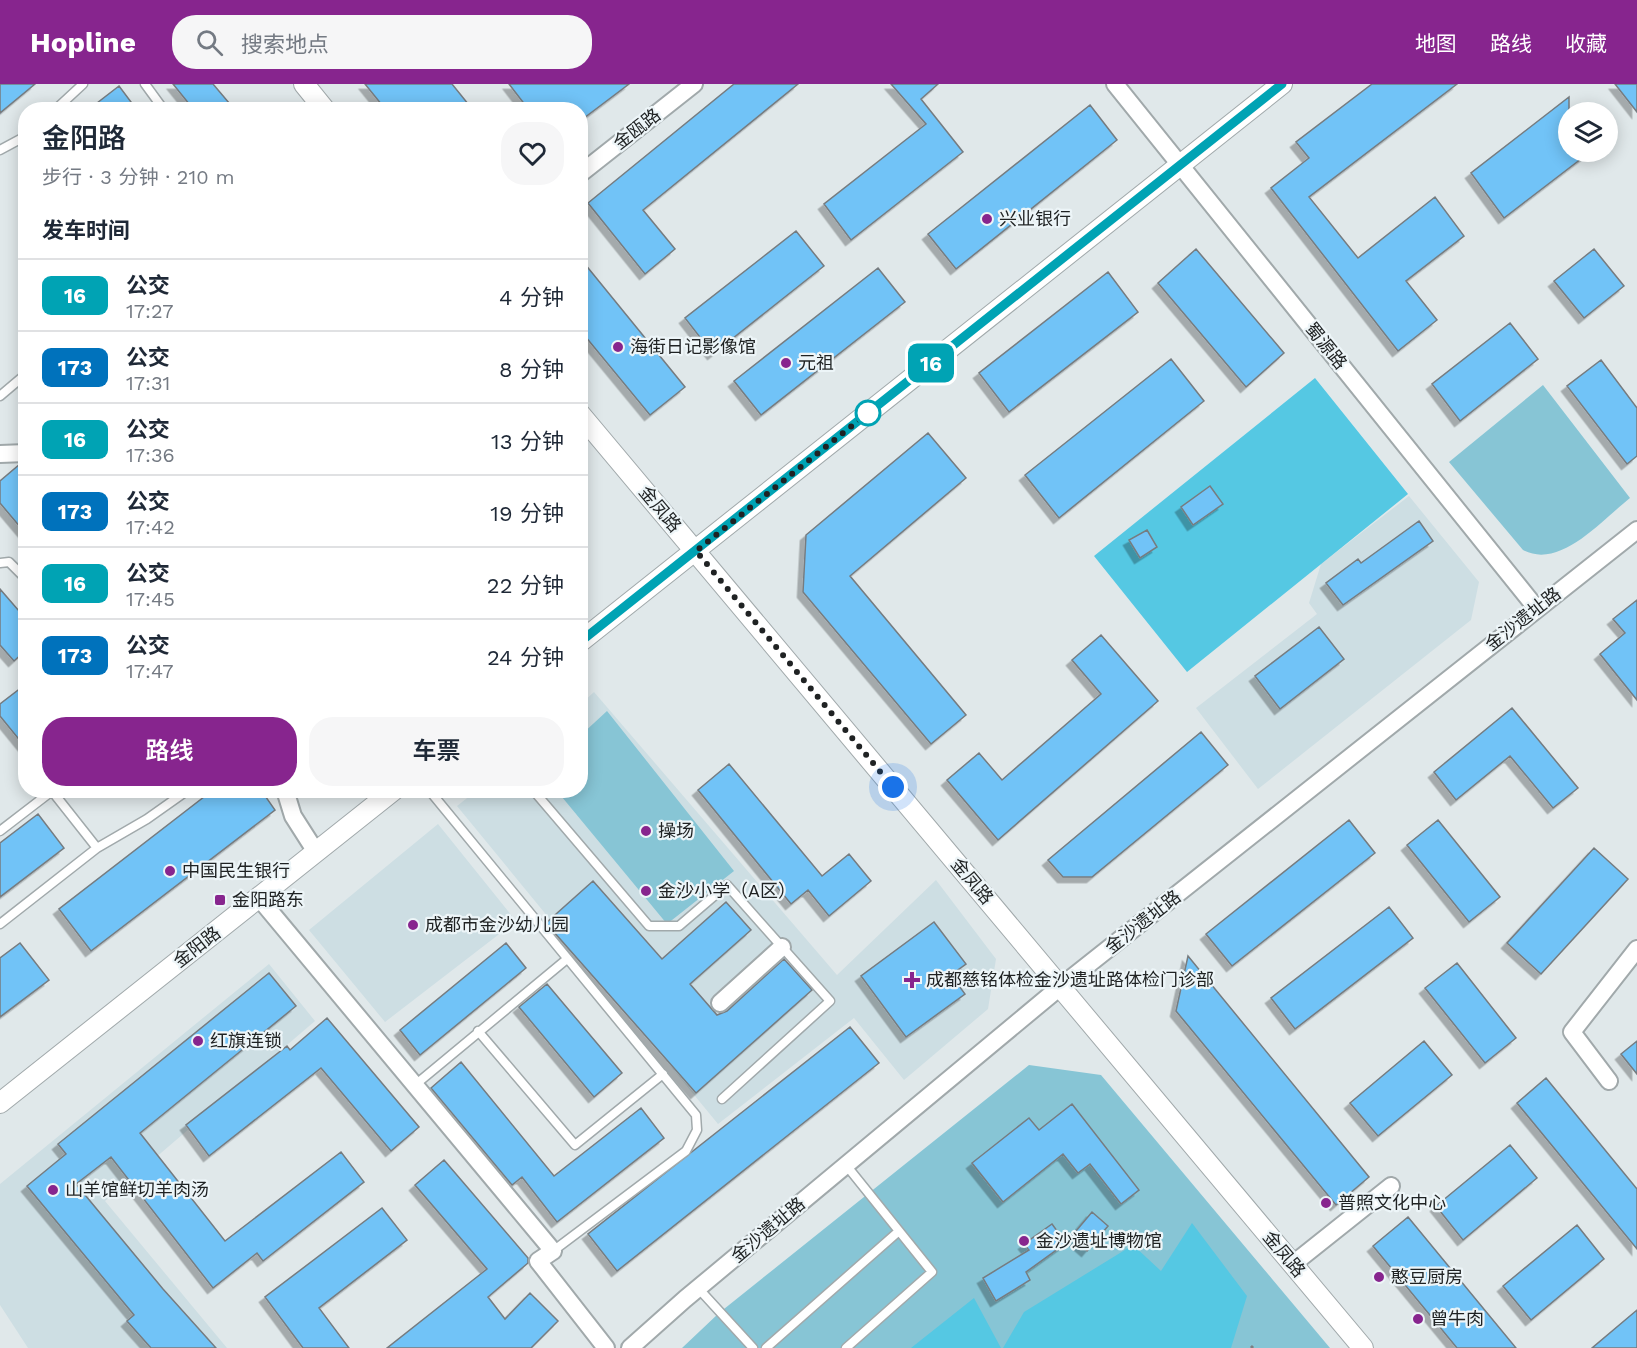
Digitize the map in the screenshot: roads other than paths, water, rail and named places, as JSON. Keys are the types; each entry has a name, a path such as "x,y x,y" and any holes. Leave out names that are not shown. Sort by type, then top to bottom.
{"street":[{"path":"304,84 319,102"},
{"name":"金瓯路","path":"588,168 694,84"},
{"name":"蜀源路","path":"1115,84 1537,609"},
{"path":"588,636 1282,84"},
{"name":"金凤路","path":"588,423 1363,1348"},
{"path":"0,454 18,453"},
{"name":"金沙遗址路","path":"630,1348 698,1288 1060,987 1637,530"},
{"path":"287,798 293,816 316,852"},
{"name":"金阳路","path":"0,1103 316,852 377,798"},
{"path":"259,898 553,1251 538,1261 606,1348"},
{"path":"720,1004 782,947"},
{"path":"1610,1081 1572,1032 1637,949"},
{"path":"1293,1264 1391,1186"}],"lane":[{"path":"64,102 83,84"},
{"path":"145,84 158,102"},
{"path":"0,150 18,140"},
{"path":"0,396 18,381"},
{"path":"0,562 9,562 18,571"},
{"path":"0,831 42,798"},
{"path":"58,798 98,848"},
{"path":"0,924 98,848 147,819 177,798"},
{"path":"436,798 696,1115 697,1130 686,1151 553,1251"},
{"path":"540,798 649,926 680,926 727,885 830,1001 722,1099"},
{"path":"415,1085 567,959"},
{"path":"478,1031 575,1145 663,1074"},
{"path":"846,1165 932,1272 846,1348"},
{"path":"766,1348 899,1231"},
{"path":"698,1288 753,1348"}],"place":[{"name":"兴业银行","path":"987,219"},
{"name":"海街日记影像馆","path":"618,347"},
{"name":"元祖","path":"786,363"},
{"name":"操场","path":"646,831"},
{"name":"中国民生银行","path":"170,871"},
{"name":"金沙小学（A区）","path":"646,891"},
{"name":"金阳路东","path":"220,900"},
{"name":"成都市金沙幼儿园","path":"413,925"},
{"name":"成都慈铭体检金沙遗址路体检门诊部","path":"912,980"},
{"name":"红旗连锁","path":"198,1041"},
{"name":"山羊馆鲜切羊肉汤","path":"53,1190"},
{"name":"普照文化中心","path":"1326,1203"},
{"name":"金沙遗址博物馆","path":"1024,1241"},
{"name":"憨豆厨房","path":"1379,1277"},
{"name":"曾牛肉","path":"1418,1319"}]}
